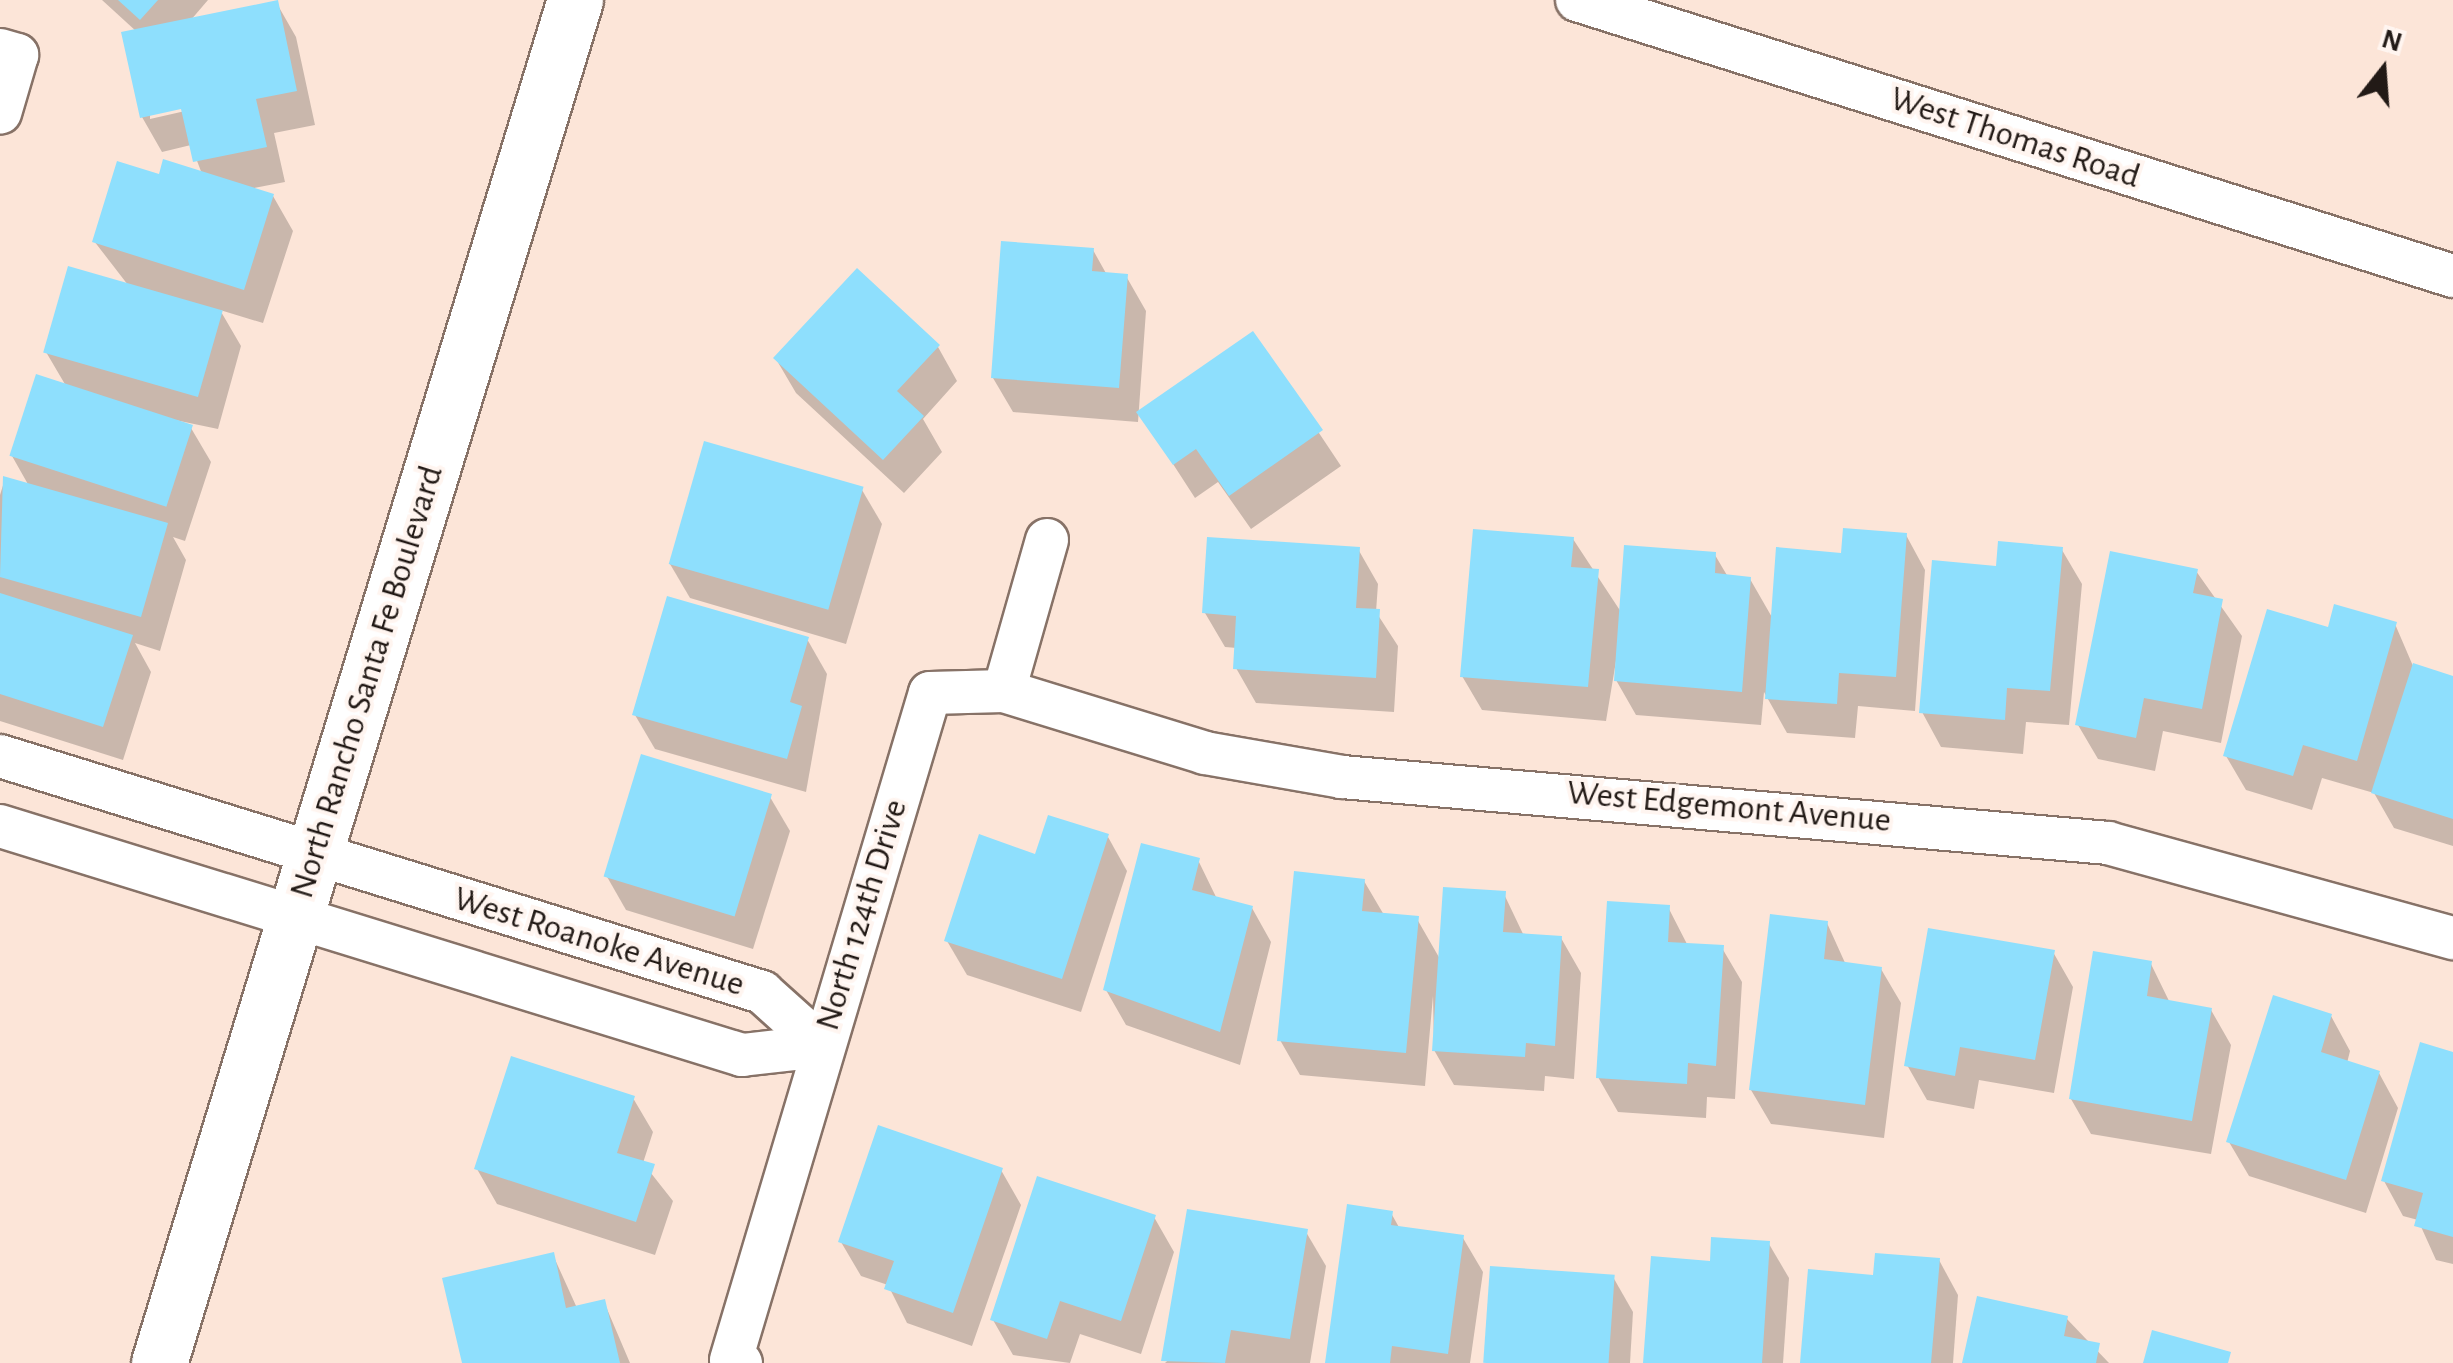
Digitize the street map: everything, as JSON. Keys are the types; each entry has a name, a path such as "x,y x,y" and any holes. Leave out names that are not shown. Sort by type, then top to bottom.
{"street":[{"name":"North Rancho Santa Fe Boulevard","path":"159,1363 576,0"},
{"name":"West Thomas Road","path":"1576,0 2453,276"},
{"path":"0,113 8,52"},
{"path":"1004,691 1047,540"},
{"name":"West Edgemont Avenue","path":"1004,691 1205,753 1342,777 2108,842 2453,938"},
{"name":"North 124th Drive","path":"736,1362 822,1046 930,693 1004,691"},
{"name":"West Roanoke Avenue","path":"0,756 762,992 822,1046"},
{"name":"West Roanoke Avenue","path":"0,826 742,1054 822,1046"}],"building":[{"path":"118,0 158,0 140,20"},
{"path":"278,0 297,91 256,99 267,147 193,162 181,109 140,118 121,32"},
{"path":"163,159 274,194 244,290 92,242 117,161 159,174"},
{"path":"1001,241 1094,248 1092,271 1128,274 1119,388 991,378"},
{"path":"68,266 223,310 198,397 43,353"},
{"path":"857,268 940,345 897,391 924,416 883,460 773,358"},
{"path":"1253,331 1323,430 1229,496 1196,449 1173,465 1136,412"},
{"path":"36,374 193,425 166,507 9,456"},
{"path":"704,441 864,487 828,610 669,564"},
{"path":"3,476 168,523 141,617 0,577"},
{"path":"1843,528 1907,533 1896,677 1839,673 1837,704 1765,699 1776,547 1841,553"},
{"path":"1473,529 1574,537 1571,567 1599,569 1588,687 1460,677"},
{"path":"1207,537 1360,547 1356,608 1380,609 1376,678 1233,669 1236,616 1202,613"},
{"path":"1998,541 2063,547 2050,691 2007,688 2005,720 1919,713 1932,560 1996,566"},
{"path":"1624,545 1716,552 1715,573 1751,577 1742,692 1614,681"},
{"path":"2110,551 2198,569 2193,593 2223,599 2202,709 2144,698 2136,738 2075,725"},
{"path":"0,593 133,635 103,727 0,694"},
{"path":"667,596 809,637 790,702 802,706 787,759 632,715"},
{"path":"2334,604 2397,622 2357,761 2303,745 2293,776 2223,756 2267,609 2328,627"},
{"path":"2413,663 2453,676 2453,819 2371,793"},
{"path":"641,754 772,794 735,916 604,876"},
{"path":"1048,815 1109,834 1062,979 944,941 979,834 1035,854"},
{"path":"1141,843 1200,858 1192,890 1253,906 1220,1032 1103,990"},
{"path":"1294,871 1365,879 1362,911 1419,916 1406,1053 1277,1041"},
{"path":"1443,887 1506,891 1503,932 1562,936 1555,1046 1526,1043 1525,1057 1432,1051"},
{"path":"1607,901 1670,905 1668,942 1724,945 1716,1066 1688,1063 1687,1084 1596,1078"},
{"path":"1770,914 1828,921 1824,959 1882,967 1865,1105 1749,1090"},
{"path":"1928,928 2055,950 2035,1060 1960,1047 1955,1076 1904,1066"},
{"path":"2093,951 2152,961 2147,996 2212,1008 2192,1121 2069,1099"},
{"path":"2273,995 2332,1014 2321,1052 2380,1071 2346,1180 2226,1142"},
{"path":"2420,1042 2453,1052 2453,1237 2414,1226 2423,1193 2381,1181"},
{"path":"511,1056 635,1096 617,1153 655,1164 636,1222 474,1169"},
{"path":"878,1125 1003,1168 953,1313 884,1289 894,1261 838,1242"},
{"path":"1037,1176 1156,1215 1121,1321 1060,1301 1047,1339 990,1320"},
{"path":"1347,1204 1393,1211 1391,1225 1464,1235 1448,1354 1392,1346 1390,1363 1325,1363"},
{"path":"1187,1209 1308,1229 1290,1339 1231,1330 1225,1363 1161,1361"},
{"path":"1711,1237 1770,1241 1762,1363 1643,1363 1651,1256 1710,1261"},
{"path":"554,1252 566,1308 605,1299 620,1363 462,1363 442,1278"},
{"path":"1875,1253 1940,1258 1931,1363 1800,1363 1808,1269 1873,1275"},
{"path":"1490,1266 1615,1275 1609,1363 1483,1363"},
{"path":"1977,1296 2068,1316 2064,1336 2100,1343 2096,1363 1962,1363"},
{"path":"2152,1330 2231,1352 2228,1363 2143,1363"}]}
